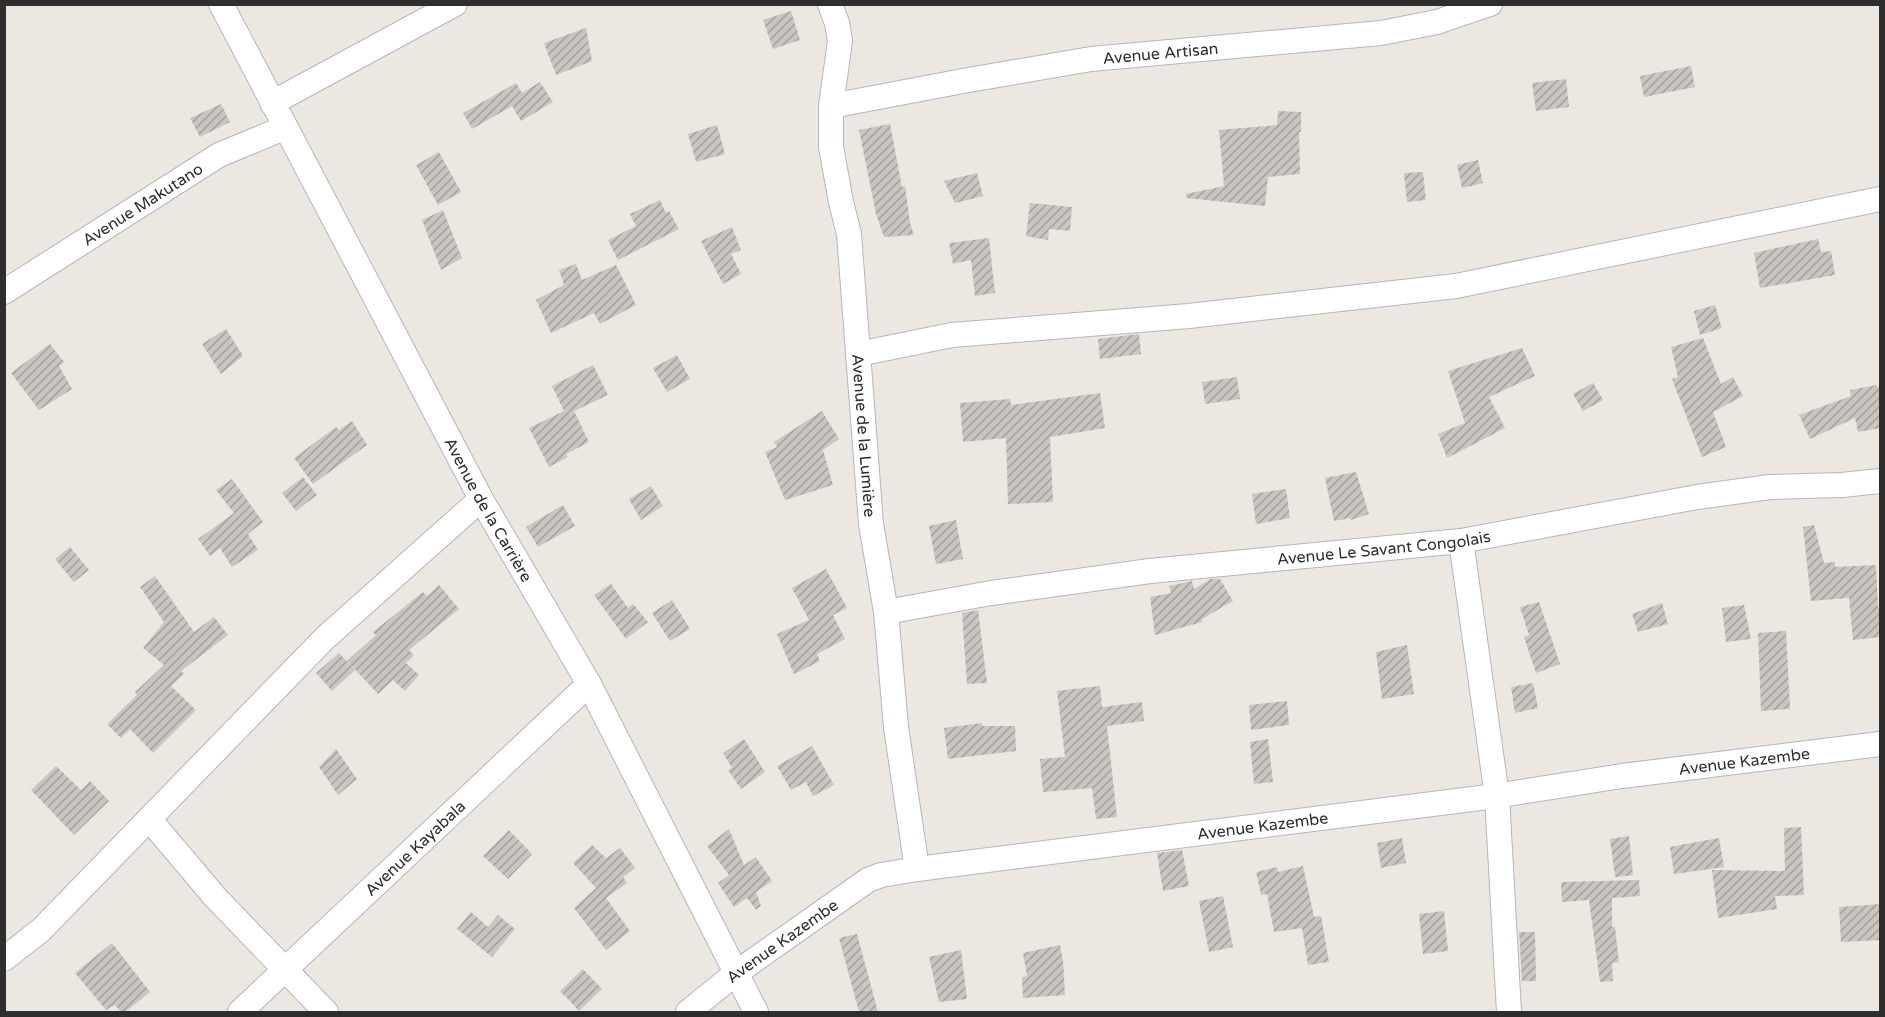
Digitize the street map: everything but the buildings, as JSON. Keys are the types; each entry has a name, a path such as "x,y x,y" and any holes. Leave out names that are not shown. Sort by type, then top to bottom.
{"street":[{"name":"Avenue de la Carrière","path":"221,4 284,128 481,499 589,684 756,1012"},
{"path":"272,103 455,4"},
{"name":"Avenue de la Lumière","path":"830,4 837,23 840,41 831,106 831,147 849,234 871,524 886,612 896,727 917,868"},
{"name":"Avenue Artisan","path":"831,106 1091,59 1382,33 1437,22 1490,4"},
{"name":"Avenue Makutano","path":"4,292 219,154 284,128"},
{"path":"858,354 952,335 1189,316 1456,286 1881,199"},
{"name":"Avenue Le Savant Congolais","path":"886,612 991,593 1150,571 1461,541 1697,497 1770,487 1842,485 1881,481"},
{"path":"4,959 41,930 325,638 481,499"},
{"path":"1461,541 1497,796 1509,1012"},
{"name":"Avenue Kayabala","path":"240,1012 589,684"},
{"name":"Avenue Kazembe","path":"688,1012 736,973 868,880 881,875 917,868 1497,796 1622,776 1881,744"},
{"path":"150,820 215,897 326,1012"}]}
